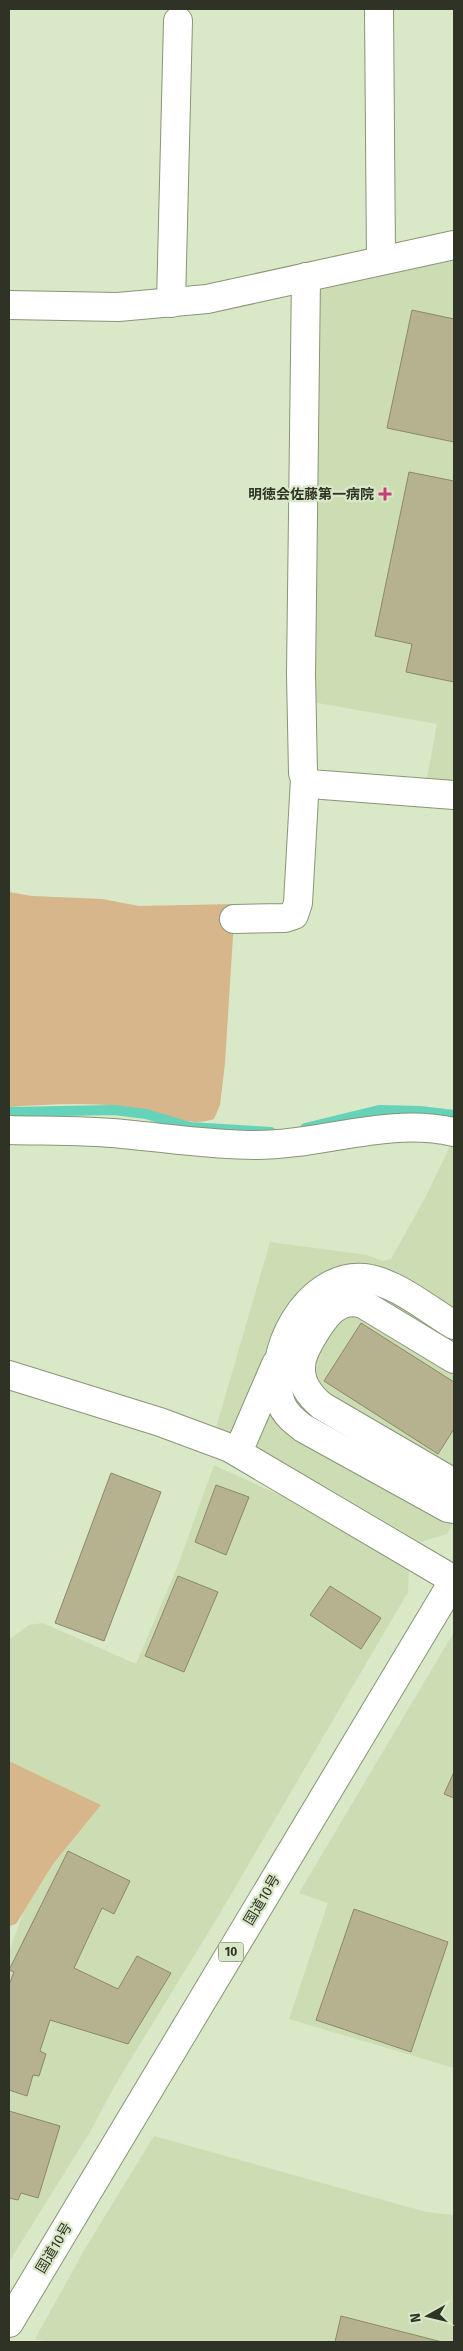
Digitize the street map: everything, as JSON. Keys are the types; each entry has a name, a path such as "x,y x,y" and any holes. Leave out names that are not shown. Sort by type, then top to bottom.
{"main road":[{"path":"380,9 381,260"},
{"path":"171,303 178,21"},
{"path":"9,305 118,307 207,299 454,245"},
{"path":"234,919 285,918 294,915 298,903 305,779 303,772 301,664 306,277"},
{"path":"305,779 310,784 454,795"},
{"path":"9,1130 100,1132 199,1142 254,1145 301,1142 378,1128 408,1126 423,1126 454,1132"},
{"path":"238,1452 281,1351 304,1306 313,1297 334,1283 348,1279 363,1278 392,1287 454,1326"},
{"path":"454,1359 364,1304 351,1302 336,1307 323,1318 304,1352 301,1368 304,1384 314,1400 454,1483"},
{"path":"281,1351 277,1367 277,1385 282,1404 290,1417 303,1428 448,1508 454,1509"},
{"path":"9,1376 213,1440 238,1452 454,1580"},
{"name":"国道10号","path":"9,2324 454,1580"}],"shaded area":[{"name":"明徳会佐藤第一病院","path":"454,257 454,783 427,778 437,724 312,702 318,287"},
{"path":"9,892 32,896 102,899 139,906 235,904 225,1063 220,1105 214,1119 192,1122 139,1109 98,1104 53,1104 9,1107"},
{"path":"453,1140 454,1521 447,1534 420,1542 327,1487 216,1428 270,1242 367,1255 383,1261 391,1259 426,1196"},
{"path":"214,1465 284,1497 409,1571 408,1592 216,1920 118,2080 90,2132 9,2262 9,1952 23,1913 53,1864 101,1805 9,1761 9,1640 29,1625 43,1623 136,1664 178,1565"},
{"path":"454,1632 454,2068 289,2019 328,1903 299,1893"},
{"path":"9,1761 101,1805 53,1864 16,1924 9,1926"},
{"path":"154,2136 426,2212 454,2215 454,2342 49,2342 35,2339 86,2247"}],"building":[{"path":"412,310 454,319 454,442 387,428"},
{"path":"409,472 454,481 454,682 406,672 412,644 375,636"},
{"path":"361,1323 454,1382 454,1429 438,1454 324,1381"},
{"path":"111,1473 161,1492 104,1641 55,1623"},
{"path":"216,1485 249,1497 226,1555 195,1542"},
{"path":"178,1576 218,1592 184,1672 145,1656"},
{"path":"330,1586 381,1618 361,1649 310,1615"},
{"path":"454,1772 454,1798 444,1794"},
{"path":"68,1851 130,1881 114,1914 102,1908 74,1968 118,1989 137,1956 171,1973 128,2044 50,2020 40,2051 46,2054 39,2076 33,2075 27,2096 9,2090 9,1985 14,1972 9,1970"},
{"path":"354,1909 448,1942 411,2052 316,2020"},
{"path":"9,2111 60,2126 38,2198 21,2193 18,2200 9,2198"},
{"path":"341,2316 442,2342 335,2342"}],"waterway":[{"path":"9,1112 114,1110 146,1114 190,1127 271,1132"},
{"path":"305,1128 379,1110 420,1111 454,1115"}],"place":[{"name":"明徳会佐藤第一病院","path":"385,494"}]}
